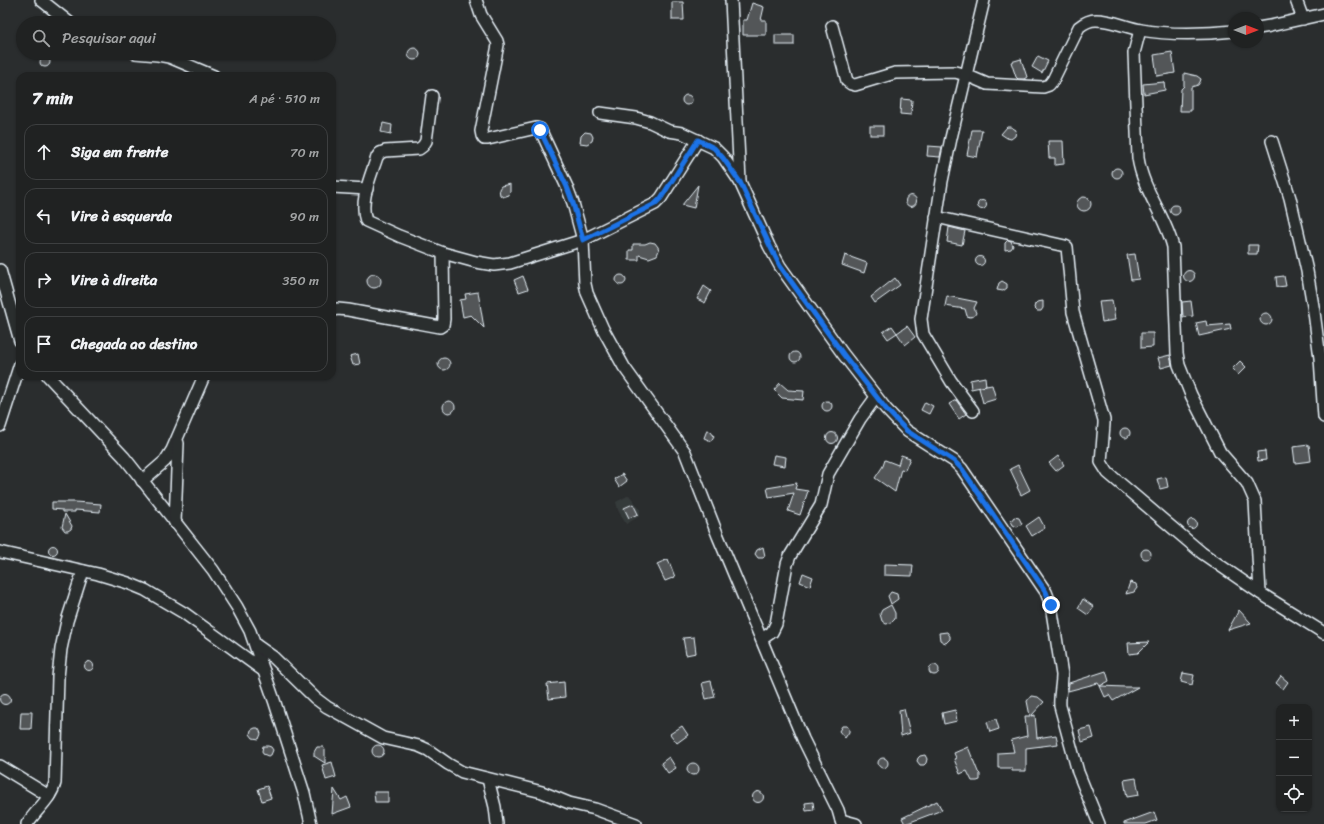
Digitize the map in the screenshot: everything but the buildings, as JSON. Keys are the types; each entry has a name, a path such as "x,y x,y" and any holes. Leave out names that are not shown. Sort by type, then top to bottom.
{"street":[{"path":"41,0 61,16"},
{"path":"476,0 481,15 498,45 481,131 482,136 484,139 488,139 536,128 540,130 573,203 583,240 585,284 603,329 624,367 685,452 718,536 803,739 838,810 841,822 856,824"},
{"path":"731,0 740,182"},
{"path":"973,411 951,381 923,334 921,319 936,217 951,138 984,0"},
{"path":"1296,0 1303,19"},
{"path":"1264,27 1324,14"},
{"path":"832,26 847,81 855,85 895,73 955,72 966,74 988,84 1043,87 1049,85 1054,80 1079,27 1085,22 1095,20 1140,30 1158,32 1228,31"},
{"path":"1140,30 1134,53 1138,158 1143,181 1168,233 1173,247 1176,353 1191,395 1220,452 1247,483 1255,501 1260,593"},
{"path":"176,60 205,72"},
{"path":"432,96 426,141 423,146 419,149 385,151 380,153 367,190 363,209 366,221 443,253 476,262 499,264 510,263 583,240 655,204 661,198 698,140"},
{"path":"600,113 636,118 650,122 669,131 682,133 714,148 740,182 780,266 843,354 886,409 907,431 954,461 962,469 1046,592 1051,605 1062,675 1062,685 1059,698 1060,706 1078,772 1099,824"},
{"path":"1272,141 1290,198 1307,271 1320,358 1324,417"},
{"path":"336,186 367,190"},
{"path":"936,217 1067,247 1074,312 1104,420 1103,467 1151,511 1202,553 1260,593 1324,634"},
{"path":"336,309 440,327 443,325 444,319 443,253"},
{"path":"1,276 16,327"},
{"path":"0,426 16,376"},
{"path":"52,380 86,418 114,445 213,570 237,607 250,630 256,645 304,793 311,824"},
{"path":"142,481 165,461 172,450 202,380"},
{"path":"762,639 772,632 776,624 790,556 821,505 828,474 860,419 876,396"},
{"path":"175,523 178,438"},
{"path":"0,552 83,571 128,583 145,590 184,613 264,671"},
{"path":"27,824 52,792 55,783 58,677 61,649 67,621 83,571"},
{"path":"256,645 273,657 315,698 327,707 383,738 419,746 428,750 462,772 542,792 569,803 595,809 636,824"},
{"path":"0,766 49,796"},
{"path":"488,779 497,824"}],"shaded area":[{"path":"629,495 640,509 640,516 626,524 618,510 616,502"}],"route":[{"path":"540,130 567,187 583,240 655,204 661,198 698,140 714,148 740,182 780,266 843,354 886,409 907,431 954,461 962,469 1046,592 1051,605"}]}
